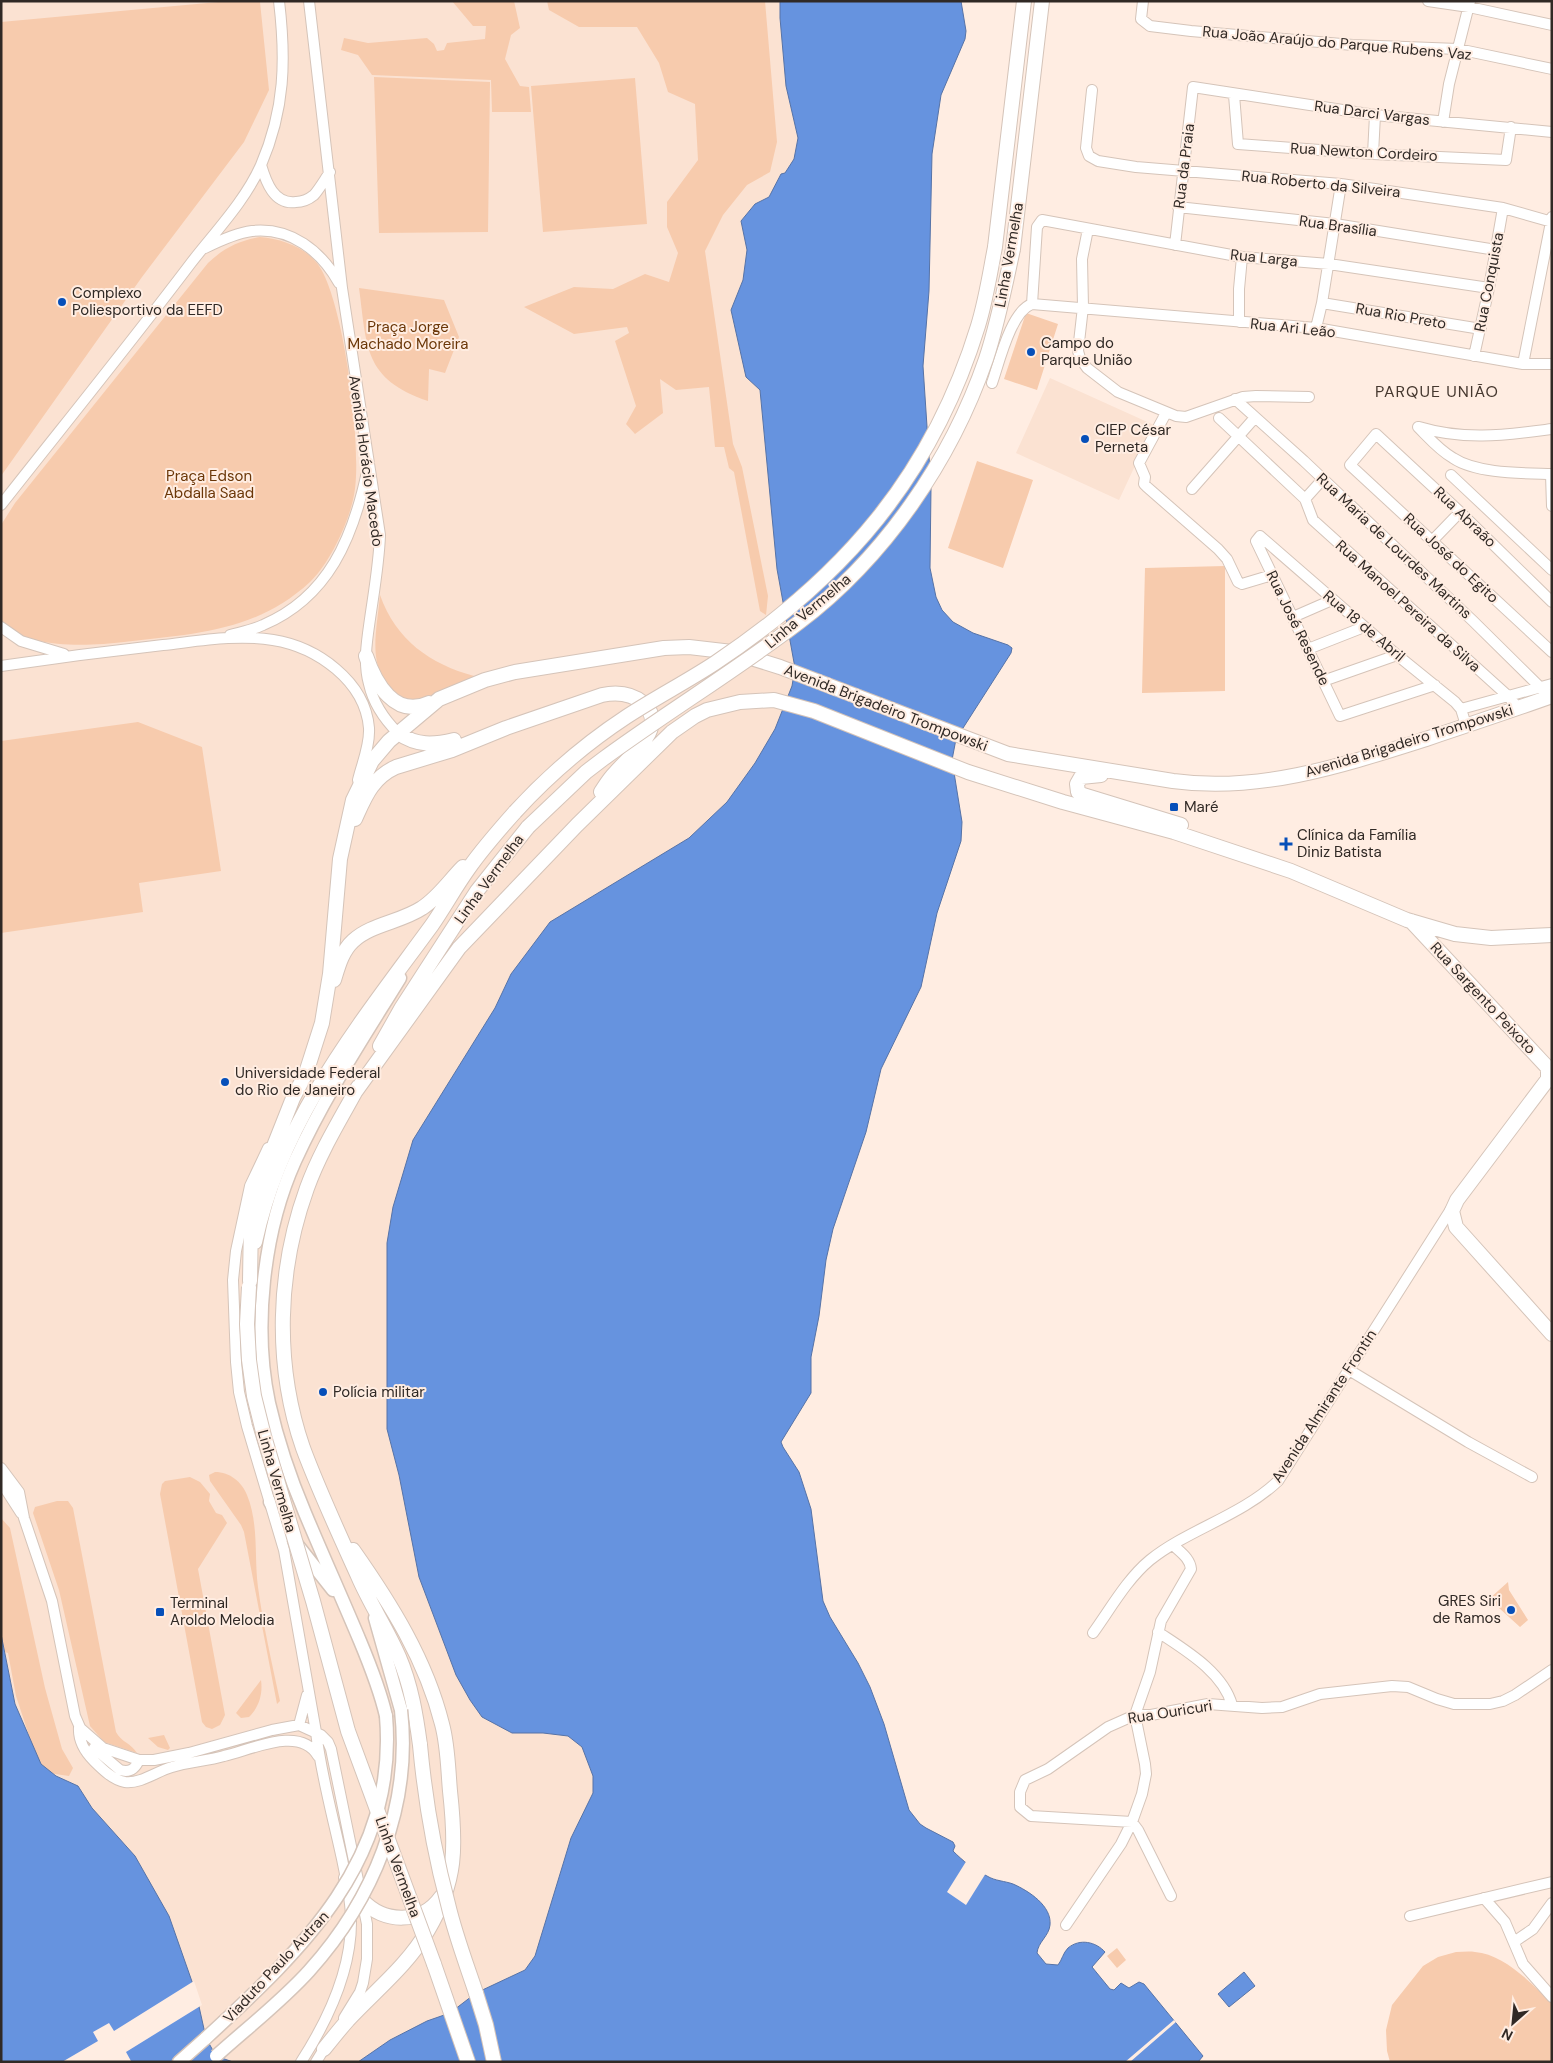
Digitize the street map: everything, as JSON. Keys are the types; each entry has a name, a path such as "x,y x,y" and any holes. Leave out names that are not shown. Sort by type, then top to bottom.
{"highway":[{"name":"Linha Vermelha","path":"468,2062 351,1738 264,1436 254,1396 247,1324 249,1284 258,1230 276,1171 306,1107 371,1005 433,923 489,842 537,788 596,738 714,664 770,624 822,580 864,537 925,452 956,385 978,325 995,247 1023,8"},
{"name":"Linha Vermelha","path":"494,2062 486,2024 446,1898 428,1814 415,1711 408,1680 399,1656 372,1606 335,1525 303,1447 294,1414 283,1350 282,1318 289,1250 297,1217 321,1154 402,1007 477,891 528,827 586,772 603,759 799,623 839,588 877,549 922,488 954,434 986,359 1003,299 1013,249 1041,8"},
{"name":"Avenida Brigadeiro Trompowski","path":"294,1098 306,1073 322,1022 330,974 340,859 353,800 372,761 398,733 439,699 469,686 501,676 664,648 711,648 780,667 996,750 1022,758 1201,785 1227,785 1295,776 1390,750 1518,708 1548,691"},
{"path":"366,656 379,686 397,703 416,707 439,699"},
{"path":"344,844 367,791 372,783 387,771 452,750 506,728 602,695 615,692 635,698 651,714 652,720 648,737 614,774 577,825"},
{"name":"Avenida Brigadeiro Trompowski","path":"577,825 672,732 695,716 717,708 758,700 793,704 814,710 968,772 1063,802 1174,832 1224,848 1291,871 1410,921 1472,937 1520,938 1552,935"},
{"path":"398,733 416,743 436,745 506,728"},
{"path":"1135,775 1085,776 1078,780 1077,788 1083,795 1200,832 1224,848"},
{"name":"Linha Vermelha","path":"353,1095 459,948 577,825"},
{"path":"322,1022 342,959 352,942 372,930 398,921 422,909 489,842"},
{"name":"Rua Sargento Peixoto","path":"1410,921 1512,1031 1546,1064 1549,1073 1548,1079"},
{"name":"Avenida Almirante Frontin","path":"1454,1216 1548,1079"},
{"path":"249,1284 251,1219 263,1177 294,1098"},
{"path":"1454,1216 1552,1334"},
{"path":"319,2056 348,2020 388,1980 422,1940 439,1909 448,1886 454,1858 454,1832 446,1743 443,1725 430,1682 392,1610 372,1577 335,1525"},
{"path":"346,1878 363,1901 387,1916 410,1918 432,1908 448,1886"}],"main road":[{"name":"Linha Vermelha","path":"346,1608 304,1511 269,1402 262,1334 265,1278 278,1212 294,1163 332,1089 433,923"},
{"path":"270,1502 291,1537 329,1583 346,1608"},
{"name":"Viaduto Paulo Autran","path":"209,2062 308,1972 326,1951 360,1903 385,1846 401,1779 404,1744 401,1710 372,1606"},
{"name":"Viaduto Paulo Autran","path":"179,2062 259,1988 303,1942 335,1902 367,1844 384,1781 387,1758 386,1716 374,1675 346,1608"}],"street":[{"path":"1,505 244,195 261,165 276,122 282,93 282,31 278,1"},
{"name":"Avenida Horácio Macedo","path":"309,1 342,288 380,535 380,553 366,656 368,684 385,717 398,733"},
{"name":"Rua João Araújo do Parque Rubens Vaz","path":"1143,1 1141,19 1150,26 1353,45 1458,49 1552,69"},
{"path":"1428,1 1470,4 1552,25"},
{"path":"1444,116 1447,90 1470,4"},
{"name":"Rua Darci Vargas","path":"1193,87 1234,95 1375,114 1444,116 1552,132"},
{"name":"Rua da Praia","path":"1174,245 1193,87"},
{"name":"Rua Roberto da Silveira","path":"1092,90 1086,148 1089,156 1098,161 1136,167 1341,184 1503,208 1551,220"},
{"name":"Rua Newton Cordeiro","path":"1234,95 1238,144 1373,154 1506,160 1511,127"},
{"path":"1373,154 1375,114"},
{"path":"261,165 267,183 274,194 292,203 309,198 330,172"},
{"path":"1316,328 1329,264 1341,184"},
{"name":"Rua Brasília","path":"1178,207 1335,224 1496,250"},
{"name":"Rua Conquista","path":"1474,356 1490,288 1503,208"},
{"name":"Rua Larga","path":"1032,304 1037,227 1040,221 1046,220 1242,257 1329,264 1490,288"},
{"path":"1524,364 1551,220"},
{"path":"1088,228 1082,259 1083,307 1078,351 1080,358 1087,368 1118,392 1166,413 1186,416 1235,399 1256,396 1309,397"},
{"path":"202,249 252,231 287,236 305,243 320,255 329,265 342,288"},
{"path":"1238,322 1242,257"},
{"name":"Rua Rio Preto","path":"1322,302 1480,329"},
{"path":"992,383 1012,328 1020,312 1032,304"},
{"name":"Rua Ari Leão","path":"1032,304 1316,328 1524,364 1552,364"},
{"name":"Rua Maria de Lourdes Martins","path":"1235,399 1323,479 1548,691"},
{"path":"1166,413 1139,462 1145,476 1144,484 1218,549 1227,559 1238,582 1242,584 1272,575"},
{"path":"1220,418 1305,499 1323,479"},
{"path":"1192,489 1255,419"},
{"path":"1552,429 1484,437 1441,434 1418,427 1447,455 1464,464 1492,470 1551,474 1552,506"},
{"name":"Rua Abraão","path":"1350,465 1376,434 1460,512 1552,602"},
{"name":"Rua José do Egito","path":"1350,465 1552,652"},
{"path":"1,666 219,638 262,626 277,618 295,608 325,577 338,558 354,522 368,466"},
{"path":"1451,475 1552,570"},
{"name":"Rua Manoel Pereira da Silva","path":"1305,499 1313,520 1508,696 1518,708"},
{"path":"1432,541 1460,512"},
{"name":"Rua 18 de Abril","path":"1256,541 1260,536 1364,628 1455,702 1461,709 1466,725"},
{"name":"Rua José Resende","path":"1256,541 1340,716 1435,685"},
{"path":"1293,617 1332,600"},
{"path":"1,627 21,641 69,656"},
{"path":"1308,649 1364,628"},
{"path":"219,638 285,642 329,664 352,686 368,718 369,738 353,800"},
{"path":"1323,681 1397,656"},
{"path":"1461,709 1508,696 1548,691"},
{"name":"Avenida Brigadeiro Trompowski","path":"294,1098 250,1186 236,1250 233,1280 239,1392 247,1426 284,1550 319,1756 346,1878 351,1920 347,1959 334,2000 301,2062"},
{"path":"1438,1229 1454,1216"},
{"name":"Avenida Almirante Frontin","path":"1094,1632 1141,1569 1173,1545 1252,1500 1278,1481 1438,1229 1454,1216"},
{"path":"1349,1370 1468,1442 1532,1478"},
{"path":"1,1468 19,1492 24,1518 52,1601 82,1745 85,1751 105,1771 115,1778 128,1782 171,1767 224,1756 275,1742 298,1741 312,1747 319,1756"},
{"path":"1,1482 24,1518"},
{"path":"1066,1925 1121,1844 1132,1822 1142,1794 1146,1774 1136,1715 1150,1672 1158,1632 1167,1609 1191,1569 1190,1562 1173,1545"},
{"path":"1158,1632 1206,1667 1226,1689 1232,1705"},
{"name":"Rua Ouricuri","path":"1132,1822 1031,1816 1020,1807 1019,1798 1023,1783 1028,1778 1048,1769 1108,1727 1136,1715 1150,1715 1208,1704 1262,1708 1282,1707 1320,1694 1392,1686 1408,1687 1437,1700 1454,1704 1490,1704 1503,1701 1515,1695 1552,1670"},
{"path":"296,1725 306,1704 308,1684"},
{"path":"79,1728 93,1747 120,1770 131,1771 139,1760 154,1760 189,1753 296,1725 316,1732 326,1738 331,1749 366,1913 368,1934 363,1983 356,2000 319,2056"},
{"path":"1132,1822 1138,1830 1170,1896"},
{"path":"1410,1916 1552,1882"},
{"path":"1484,1898 1502,1917 1523,1964 1552,1997"},
{"path":"1514,1942 1533,1929 1552,1903"}],"shaded area":[{"name":"Universidade Federal do Rio de Janeiro","path":"1,1 780,1 786,86 798,138 794,159 785,173 781,174 769,197 755,204 741,221 747,250 743,280 731,310 746,377 760,390 777,569 795,668 792,686 775,729 755,763 727,802 689,838 511,974 495,1008 413,1140 387,1429 399,1475 470,1700 482,1717 512,1733 543,1733 568,1736 582,1747 589,1761 593,1776 593,1793 571,1838 535,1956 525,1970 476,1993 450,2013 427,2021 390,2040 358,2062 233,2062 216,2056 206,2038 196,1993 169,1916 135,1856 92,1808 78,1786 56,1776 41,1764 15,1704 1,1634"},
{"name":"CIEP César Perneta","path":"1050,378 1154,425 1119,500 1016,453"}],"green space":[{"name":"Complexo Poliesportivo da EEFD","path":"229,1 260,2 269,90 244,142 142,277 1,476 1,22"},
{"path":"452,1 514,1 520,28 511,35 505,59 520,86 529,87 531,112 492,112 491,80 372,75 358,55 341,50 344,38 368,43 427,38 434,44 437,51 444,50 447,43 485,39 486,26 473,26"},
{"path":"547,1 765,1 777,142 770,172 747,185 723,215 705,251 733,444 742,467 768,596 766,615 760,611 734,472 729,468 724,447 715,447 709,387 676,390 660,379 663,413 635,434 626,424 636,406 615,341 629,333 627,327 574,334 524,307 574,287 613,289 645,274 669,282 678,253 667,227 667,202 698,160 695,104 668,92 659,63 637,27 579,27 549,10"},
{"path":"374,77 490,82 488,232 379,233"},
{"path":"635,78 647,224 543,232 531,86"},
{"name":"Praça Edson Abdalla Saad","path":"260,237 291,244 305,252 317,263 327,281 343,340 353,412 356,474 354,495 348,517 338,542 325,564 310,582 289,599 246,621 223,628 175,636 76,645 42,641 26,637 12,630 1,621 1,525 15,503 208,263 232,246"},
{"name":"Praça Jorge Machado Moreira","path":"359,288 444,300 459,337 445,373 429,369 428,401 407,392 391,382 380,371 372,358 364,327"},
{"name":"Campo do Parque União","path":"1026,313 1058,324 1037,390 1004,379"},
{"path":"977,461 1033,480 1003,568 948,548"},
{"path":"1225,566 1225,691 1142,693 1145,568"},
{"path":"380,595 395,625 416,648 443,665 474,676 472,679 411,703 396,693 385,681 379,669 376,656 375,642"},
{"path":"138,722 202,747 221,871 139,883 143,912 1,933 1,741"},
{"path":"215,1472 226,1474 239,1482 245,1490 251,1506 255,1529 258,1587 280,1701 277,1704 244,1532 210,1481 209,1475"},
{"path":"190,1477 200,1482 210,1494 209,1501 216,1513 222,1515 227,1523 198,1569 225,1715 220,1725 212,1729 206,1727 202,1722 160,1494 162,1484 165,1481"},
{"path":"57,1501 68,1501 73,1508 116,1732 137,1753 104,1742 90,1726 59,1590 33,1513 35,1507"},
{"path":"1,1518 10,1528 45,1688 62,1749 73,1768 69,1776 41,1772 16,1696 8,1653 1,1651"},
{"name":"GRES Siri de Ramos","path":"1508,1582 1509,1590 1528,1620 1520,1627 1489,1599"},
{"path":"261,1680 261,1695 258,1705 249,1717 241,1718 236,1713"},
{"path":"164,1735 170,1748 168,1750 158,1747 148,1738"},
{"path":"1117,1948 1126,1960 1117,1968 1107,1956"},
{"path":"1456,1952 1475,1952 1496,1958 1517,1971 1552,2003 1552,2062 1390,2062 1387,2051 1386,2030 1392,2005 1423,1966 1438,1957"}],"water":[{"path":"780,1 961,1 966,31 965,39 941,95 932,154 929,291 923,366 931,487 930,568 936,597 942,610 953,622 973,633 1012,648 1011,653 956,739 952,760 962,822 961,841 937,913 921,987 881,1069 866,1132 833,1229 826,1260 819,1316 811,1357 811,1393 781,1442 799,1472 811,1509 823,1601 830,1617 870,1687 884,1724 909,1810 920,1824 953,1842 955,1846 953,1851 973,1868 990,1878 1019,1887 1038,1900 1050,1918 1048,1932 1037,1953 1046,1964 1058,1965 1068,1948 1078,1943 1088,1942 1097,1946 1105,1952 1092,1967 1110,1989 1114,1990 1121,1983 1129,1988 1139,1982 1144,1984 1203,2056 1198,2062 358,2062 390,2040 427,2021 450,2013 476,1993 525,1970 535,1956 571,1838 593,1793 593,1776 582,1747 568,1736 543,1733 512,1733 482,1717 456,1675 419,1577 399,1475 387,1429 387,1243 393,1207 413,1140 495,1008 511,974 550,922 689,838 727,802 755,763 775,729 792,686 795,668 777,569 760,390 746,377 731,310 743,280 747,250 741,221 755,204 769,197 781,174 785,173 794,159 798,138 786,86"},
{"path":"1,1634 15,1704 41,1764 56,1776 78,1786 92,1808 135,1856 169,1916 196,1993 206,2038 216,2056 233,2062 1,2062"},
{"path":"1244,1972 1255,1986 1229,2007 1218,1994"}],"pier":[{"path":"967,1860 986,1873 966,1905 947,1892"},
{"path":"194,1981 202,2005 126,2052 131,2061 62,2062 98,2041 93,2032 109,2023 114,2031"},
{"path":"1174,2020 1176,2022 1130,2062 1125,2062"}],"place":[{"name":"Complexo Poliesportivo da EEFD","path":"62,302"},
{"name":"Campo do Parque União","path":"1031,352"},
{"name":"CIEP César Perneta","path":"1085,439"},
{"name":"Maré","path":"1174,807"},
{"name":"Clínica da Família Diniz Batista","path":"1286,844"},
{"name":"Universidade Federal do Rio de Janeiro","path":"225,1082"},
{"name":"Polícia militar","path":"323,1392"},
{"name":"GRES Siri de Ramos","path":"1511,1610"},
{"name":"Terminal Aroldo Melodia","path":"160,1612"}],"district":[{"name":"PARQUE UNIÃO","path":"1437,391"}]}
